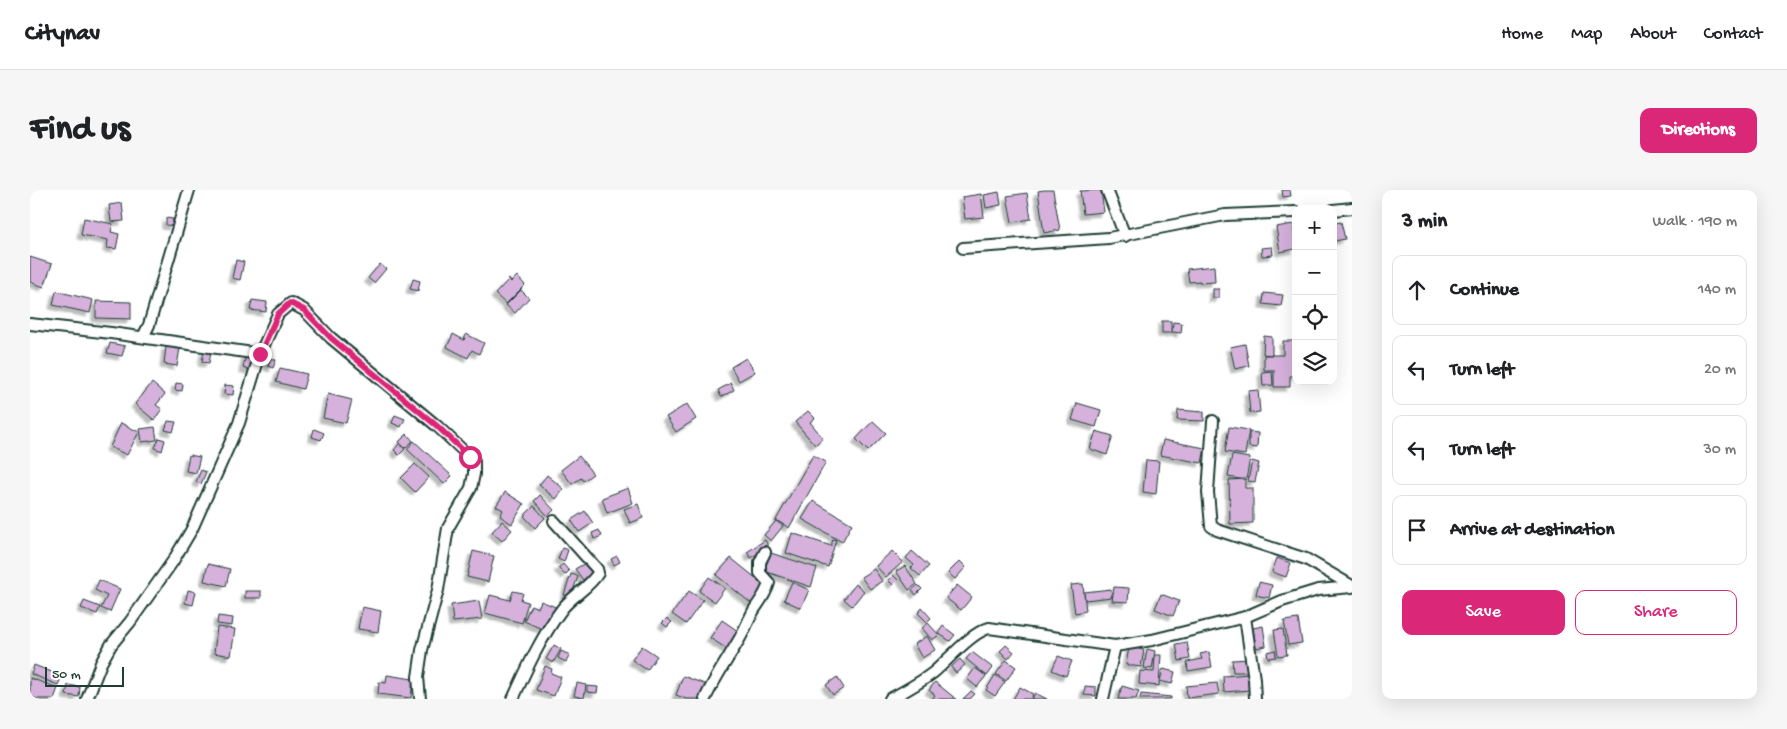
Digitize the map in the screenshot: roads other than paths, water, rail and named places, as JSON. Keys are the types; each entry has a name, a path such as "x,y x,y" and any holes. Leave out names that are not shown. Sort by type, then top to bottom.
{"street":[{"path":"142,337 149,325 189,190"},
{"path":"1107,190 1125,236"},
{"path":"1337,210 1352,208"},
{"path":"962,248 1096,240 1125,236 1225,214 1292,212"},
{"path":"87,699 111,645 130,622 192,529 239,424 260,354 278,314 290,303 304,310 331,338 437,426 474,461 471,488 448,528 438,590 422,650 418,677 420,699"},
{"path":"30,324 142,337 260,354"},
{"path":"1213,421 1208,492 1211,526 1306,559 1352,586"},
{"path":"513,699 536,649 550,626 598,572 554,521"},
{"path":"704,699 712,682 768,590 769,583 760,573 760,562 765,552"},
{"path":"890,699 917,684 976,633 989,628 1115,646 1152,640 1245,618 1282,601 1318,590 1352,586"},
{"path":"1245,618 1255,699"},
{"path":"1103,699 1115,646"}]}
